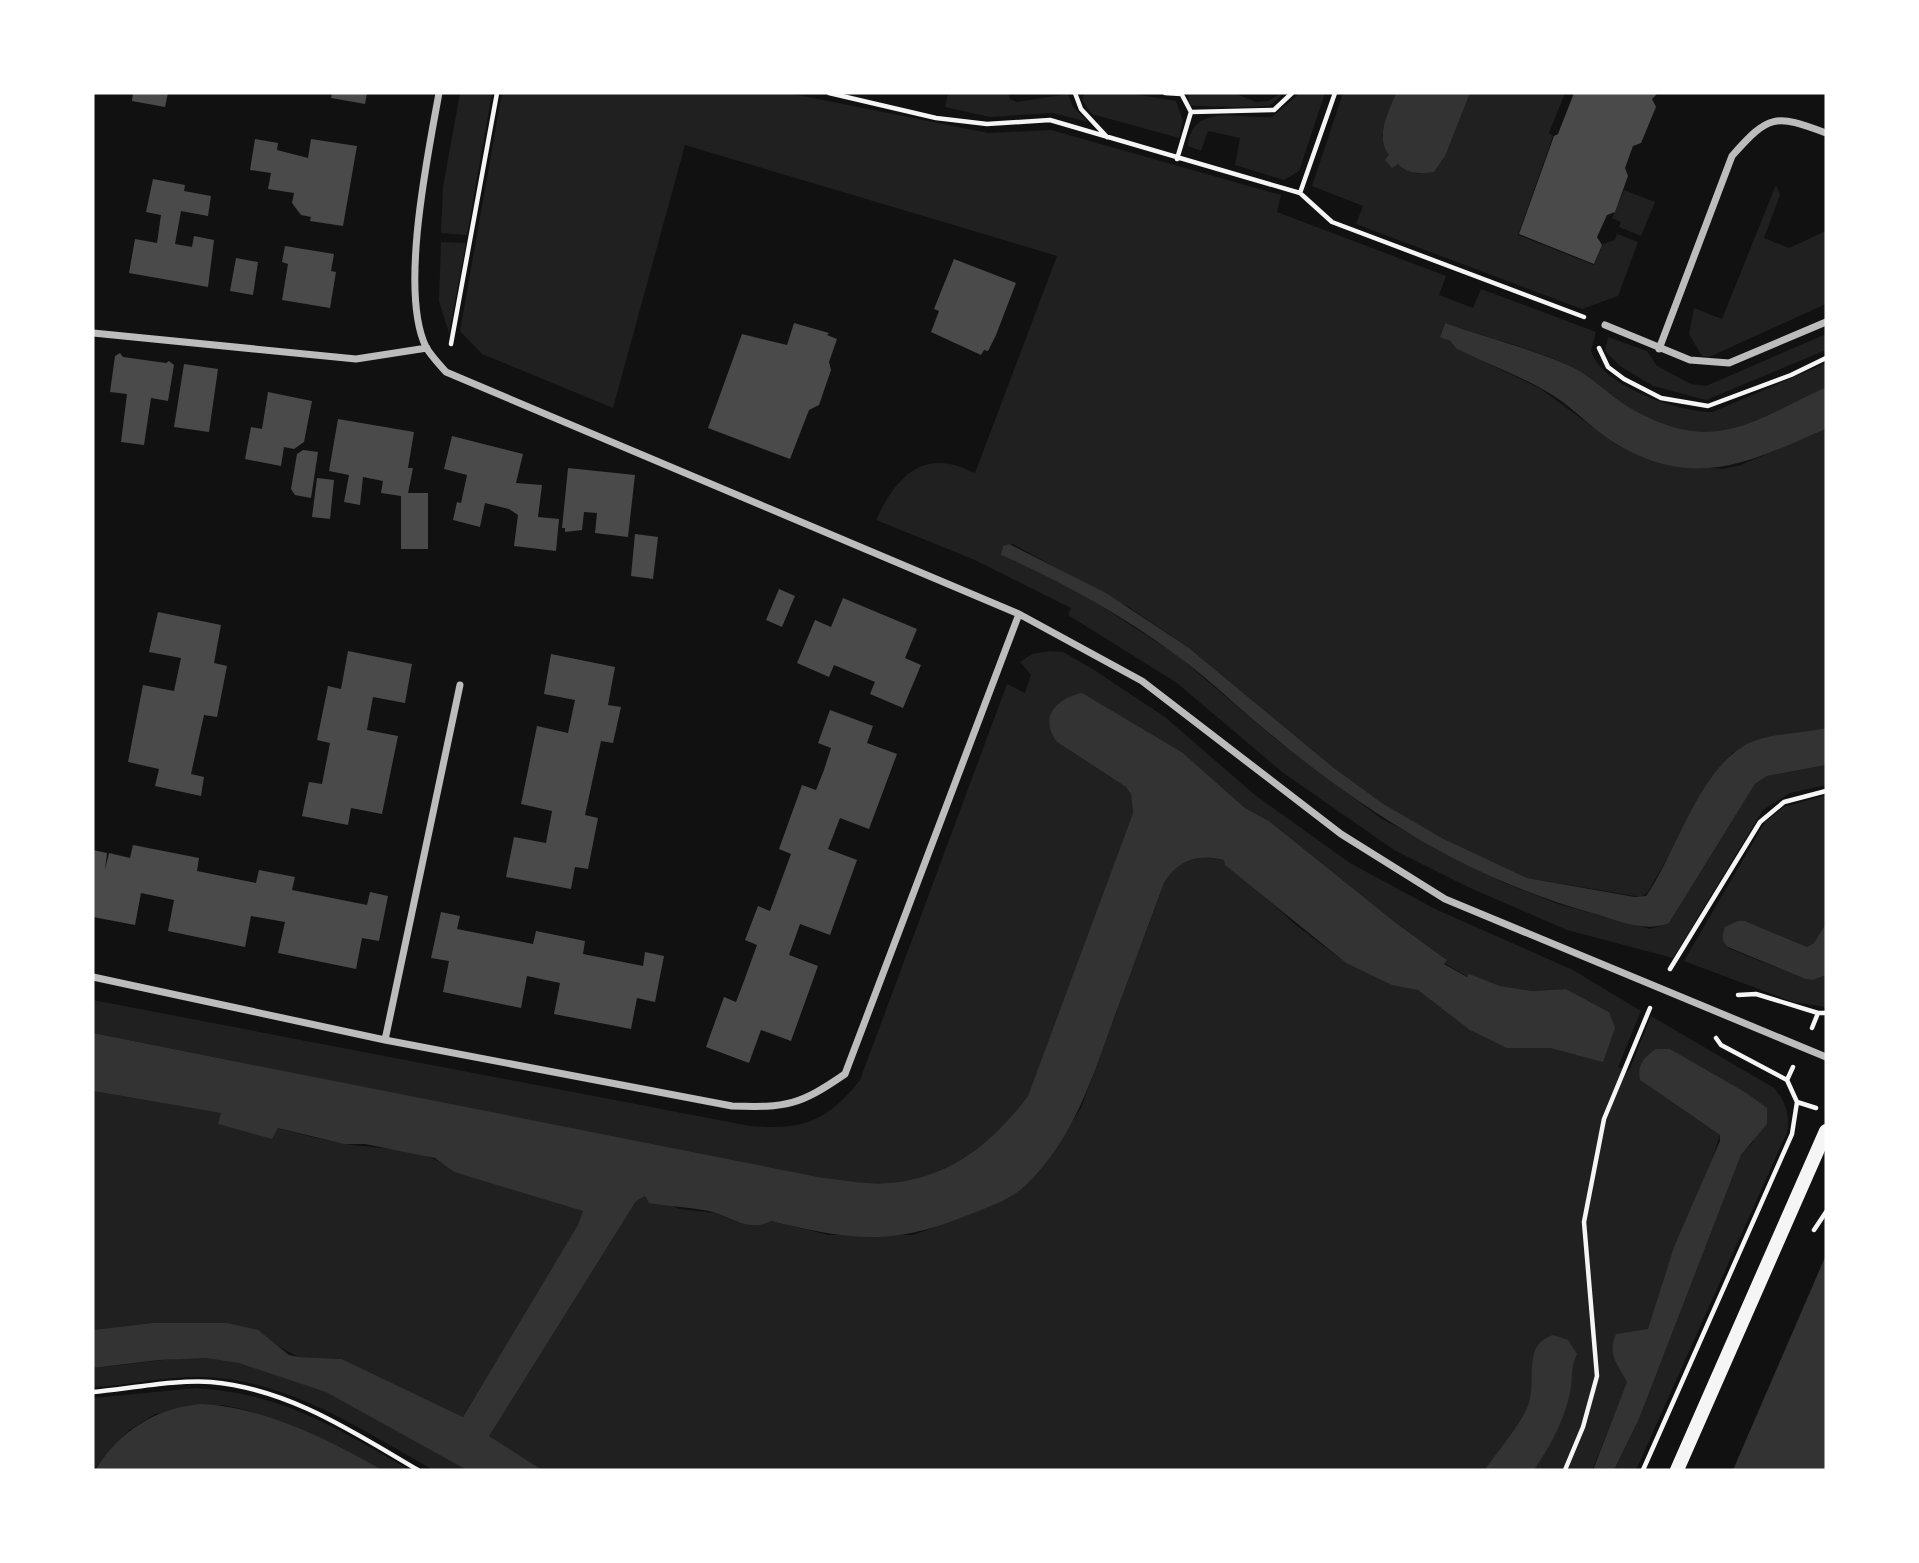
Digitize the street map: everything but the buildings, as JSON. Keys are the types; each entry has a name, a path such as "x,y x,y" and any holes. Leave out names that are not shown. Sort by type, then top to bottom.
{"main road":[{"path":"1677,1470 1826,1131"}],"street":[{"path":"439,93 420,199 416,314 426,348 446,372 1018,614 1142,681 1341,834 1445,899 1826,1057"},
{"path":"1659,349 1732,156 1752,132 1776,119 1792,120 1826,133"},
{"path":"1605,325 1690,360 1729,363 1826,322"},
{"path":"93,333 356,359 426,348"},
{"path":"93,977 385,1040 732,1106 769,1108 807,1100 845,1074 1018,614"},
{"path":"385,1040 460,685"}],"path":[{"path":"446,372 497,93"},
{"path":"829,93 936,118 987,124 1050,120 1300,193 1332,222 1605,325"},
{"path":"1075,93 1081,109 1108,138"},
{"path":"1165,93 1181,93 1191,112 1177,159"},
{"path":"1191,112 1274,110 1292,93"},
{"path":"1300,193 1335,93"},
{"path":"1565,1470 1584,1427 1597,1376 1584,1222 1604,1119 1660,986 1760,822 1784,802 1826,791"},
{"path":"1643,1470 1792,1134 1797,1102 1787,1080 1818,1013 1826,1013"},
{"path":"93,1392 210,1382 258,1392 292,1401 321,1413 418,1470"}],"shaded area":[{"path":"460,93 492,93 467,235 441,233 443,187"},
{"path":"502,93 788,93 988,133 1051,130 1281,195 1277,212 1446,276 1439,295 1473,308 1481,289 1596,332 1591,350 1597,363 1609,375 1643,394 1681,408 1713,412 1826,363 1826,387 1751,422 1706,432 1683,429 1657,421 1627,406 1577,370 1539,353 1445,323 1440,336 1458,346 1458,349 1541,389 1617,445 1661,463 1722,469 1741,465 1826,429 1826,728 1733,752 1714,775 1648,892 1641,897 1527,878 1442,838 1382,803 1334,768 1189,648 1130,608 1013,544 1003,546 1002,555 1078,591 1177,655 1273,737 1382,819 1502,882 1558,904 1650,929 1669,923 1755,784 1767,776 1826,765 1826,785 1790,793 1763,810 1673,958 1567,930 1468,887 1394,850 1282,772 1177,683 1068,615 1071,608 975,560 876,520 895,488 912,471 935,463 959,466 975,473 1057,256 685,145 613,408 482,354 460,331"},
{"path":"948,93 1008,93 1010,99 1017,102 1068,94 1073,107 1088,122 1053,113 990,117 945,107"},
{"path":"1127,93 1176,101 1183,121 1179,138 1092,114 1082,100 1084,94"},
{"path":"1187,93 1234,93 1256,102 1268,101 1282,93 1270,105 1229,107 1190,105"},
{"path":"1300,93 1325,93 1299,171 1284,180 1235,165 1240,138 1208,131 1201,151 1188,146 1191,132 1198,123 1208,118 1233,115 1272,117"},
{"path":"1343,93 1396,93 1382,135 1398,164 1419,174 1446,154 1470,93 1565,93 1549,133 1553,136 1518,235 1594,265 1603,244 1615,240 1617,234 1638,242 1618,296 1582,309 1356,224 1363,206 1312,186"},
{"path":"1396,93 1470,93 1446,154 1434,172 1405,170 1398,164 1392,168 1385,160 1389,155 1383,141 1384,125"},
{"path":"1776,185 1780,195 1764,238 1789,248 1826,231 1826,304 1709,357 1702,356 1689,334 1694,308 1722,319"},
{"path":"1624,190 1655,202 1641,236 1619,227 1621,222 1612,218"},
{"path":"441,242 466,243 449,333 439,301"},
{"path":"1445,323 1570,366 1627,406 1657,421 1683,429 1706,432 1729,429 1774,413 1826,387 1826,429 1773,451 1724,466 1699,469 1647,459 1601,434 1543,389 1457,349 1450,341 1440,337"},
{"path":"1826,334 1826,350 1706,400 1653,386 1620,366 1605,351 1608,337 1647,351 1657,366 1691,384 1706,386"},
{"path":"1009,544 1106,593 1189,648 1334,768 1382,803 1442,838 1527,878 1635,897 1646,896 1706,785 1738,750 1765,738 1826,728 1826,765 1767,776 1755,784 1669,923 1650,927 1621,922 1505,883 1424,842 1385,818 1310,766 1156,640 1092,600 1001,555 1003,546"},
{"path":"1063,652 1165,717 1255,795 1350,863 1435,909 1573,970 1641,1011 1618,1067 1629,1071 1651,1016 1774,1088 1778,1093 1787,1114 1787,1132 1636,1470 1614,1470 1639,1419 1741,1155 1754,1141 1745,1092 1670,1049 1656,1049 1640,1080 1720,1135 1678,1260 1592,1470 433,1470 324,1410 267,1388 206,1377 93,1387 93,1368 191,1358 237,1362 270,1370 334,1395 454,1462 557,1261 463,1417 342,1359 298,1357 274,1344 188,1325 152,1323 93,1330 93,1091 222,1113 219,1124 272,1138 277,1128 341,1143 400,1150 429,1157 454,1172 645,1195 680,1209 715,1213 737,1222 771,1221 829,1235 913,1235 991,1206 1023,1188 1046,1162 1081,1108 1164,883 1173,869 1187,860 1207,857 1224,860 1296,925 1346,963 1418,990 1514,1046 1550,1048 1603,1061 1609,1012 1566,989 1533,991 1500,986 1469,975 1468,977 1444,963 1446,959 1396,923 1269,821 1245,808 1183,753 1057,742 1126,787 1131,794 1133,813 1028,1097 1000,1130 984,1144 968,1156 931,1174 889,1183 823,1179 93,1033 93,1000 750,1126 784,1127 812,1121 836,1106 860,1080 1007,684 1025,693 1031,675 1020,662 1032,654"},
{"path":"1082,693 1183,753 1245,808 1269,821 1396,923 1447,960 1444,964 1467,977 1469,974 1500,986 1533,991 1566,989 1609,1012 1615,1028 1603,1062 1550,1048 1507,1048 1470,1030 1418,990 1392,985 1346,963 1225,865 1224,860 1197,858 1175,869 1164,883 1098,1064 1068,1129 1042,1168 1011,1196 936,1227 912,1233 867,1237 845,1236 771,1221 745,1224 712,1212 649,1203 645,1196 636,1201 489,1436 542,1470 467,1470 326,1392 239,1363 206,1358 159,1360 93,1368 93,1330 152,1323 227,1323 258,1330 289,1355 342,1359 463,1417 578,1225 583,1211 454,1172 435,1158 365,1144 344,1144 278,1128 272,1139 218,1124 221,1113 93,1091 93,1033 823,1178 873,1183 911,1180 950,1166 968,1156 1000,1129 1028,1096 1133,813 1131,794 1126,787 1057,742 1052,733 1049,724 1053,710 1065,699"},
{"path":"1826,795 1826,923 1814,943 1807,947 1745,921 1725,927 1723,933 1728,948 1805,979 1813,980 1826,975 1826,1007 1793,1002 1684,961 1765,822 1784,807"},
{"path":"1745,921 1807,947 1814,943 1826,923 1826,975 1813,980 1805,979 1728,947 1723,938 1725,927"},
{"path":"1656,1049 1670,1049 1745,1092 1767,1108 1767,1124 1741,1155 1639,1419 1614,1470 1593,1470 1627,1382 1613,1353 1613,1341 1616,1334 1648,1329 1674,1247 1720,1141 1720,1135 1640,1080 1642,1062"},
{"path":"1826,1255 1826,1470 1733,1470"},
{"path":"1553,1335 1568,1340 1577,1354 1569,1397 1555,1435 1534,1470 1485,1470 1524,1415 1531,1396 1534,1355 1543,1340"},
{"path":"196,1388 256,1397 283,1406 333,1427 410,1470 382,1470 342,1448 246,1410 223,1405 155,1414 128,1431 93,1470 93,1398"},
{"path":"201,1404 248,1411 294,1426 382,1470 95,1470 116,1444 140,1424 154,1416 184,1406"}]}
